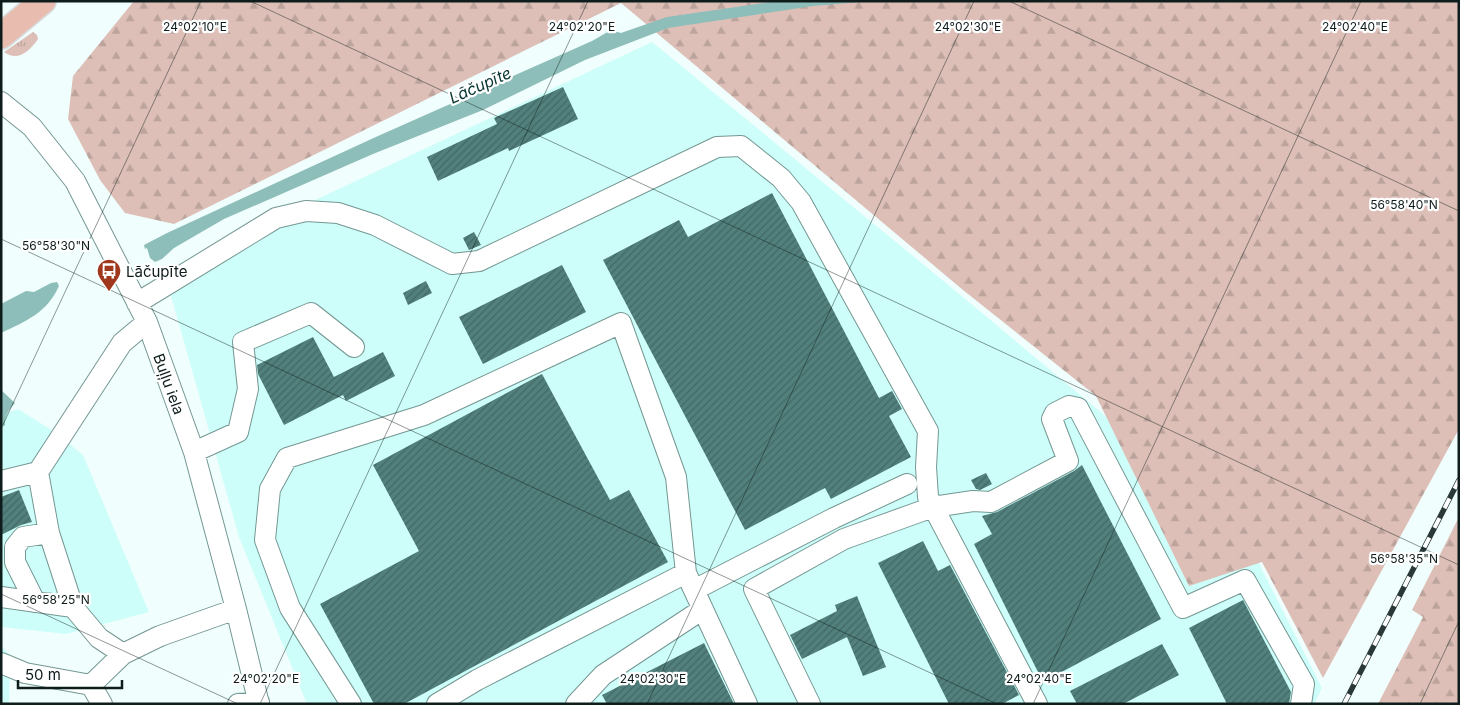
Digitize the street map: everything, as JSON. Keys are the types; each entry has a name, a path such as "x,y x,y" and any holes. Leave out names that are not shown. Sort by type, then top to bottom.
{"main road":[{"path":"1,36 44,1"}],"street":[{"name":"Buļļu iela","path":"1,102 32,127 75,181 147,322 194,452 259,703"},
{"path":"137,303 276,218 306,211 338,213 375,225 452,264 479,260 716,147 741,146 781,178 801,202 928,431 926,467 928,497 1036,704"},
{"path":"194,452 238,432 248,389 243,342 312,313 354,347"},
{"path":"1,481 38,472 122,344 147,322"},
{"path":"351,704 290,608 265,540 270,489 287,458 424,414 621,324 676,477 690,582 747,704"},
{"path":"810,704 754,589 844,539 933,507 973,501 991,502 1068,461 1052,419 1055,414 1068,406 1078,408 1183,608 1245,580 1304,684 1301,704"},
{"path":"38,472 50,533 73,608 98,638 123,654"},
{"path":"437,704 477,680 906,484"},
{"path":"35,602 15,562 15,547 23,537 50,533"},
{"path":"1,597 73,608"},
{"path":"91,685 123,654 160,636 236,609"},
{"path":"576,704 603,675 703,609"},
{"path":"1,663 25,673 91,685 102,704"},
{"path":"238,704 259,703"}],"shaded area":[{"name":"Lāčupīte","path":"778,1 872,1 813,6 668,28 585,60 483,110 373,154 224,219 174,248 162,259 155,262 150,258 147,248 145,249 144,245 167,233 378,136 592,41 611,30 621,33 667,17"},
{"path":"652,42 952,288 1242,530 1322,688 1314,704 307,704 239,537 164,271"},
{"path":"57,282 59,286 42,310 1,333 1,304 26,291 34,292"},
{"path":"1,390 15,403 7,413 5,426 1,425"},
{"path":"18,409 53,431 83,455 149,612 66,634 1,627 1,415"},
{"path":"1,645 10,656 9,704 1,704"}],"green space":[{"path":"134,1 1459,1 1459,429 1323,678 1262,562 1189,586 1096,396 963,290 621,3 174,224 125,213 100,180 68,119 73,76"},
{"path":"33,32 37,35 38,39 27,51 18,56 9,55 4,52"},
{"path":"1459,517 1459,704 1378,704 1423,617 1412,610"}],"building":[{"path":"563,87 578,119 509,151 508,148 438,181 427,157 497,124 494,118"},
{"path":"772,193 879,398 892,391 902,409 889,416 911,457 831,499 825,488 745,530 603,260 679,220 688,237"},
{"path":"474,232 481,245 469,250 463,238"},
{"path":"562,265 586,312 483,364 459,317"},
{"path":"426,281 432,293 408,305 403,293"},
{"path":"313,337 334,377 383,352 395,376 346,401 343,395 284,425 258,374 257,365"},
{"path":"542,374 610,500 629,490 668,562 404,704 374,704 320,604 419,551 373,465"},
{"path":"1082,465 1161,619 1043,682 974,544 992,534 982,516 997,512"},
{"path":"986,473 992,484 980,490 976,489 971,480"},
{"path":"19,490 32,522 1,535 1,497"},
{"path":"923,541 938,571 950,565 1019,695 1002,704 949,704 878,563"},
{"path":"857,596 886,667 863,676 847,637 802,659 790,635 837,611 835,605"},
{"path":"1243,600 1291,692 1289,704 1227,704 1189,628"},
{"path":"704,643 734,704 607,704 602,695"},
{"path":"1162,644 1179,675 1123,704 1077,704 1070,691"}],"railway":[{"path":"1344,704 1459,480"}],"place":[{"name":"Lāčupīte","path":"109,292"}]}
